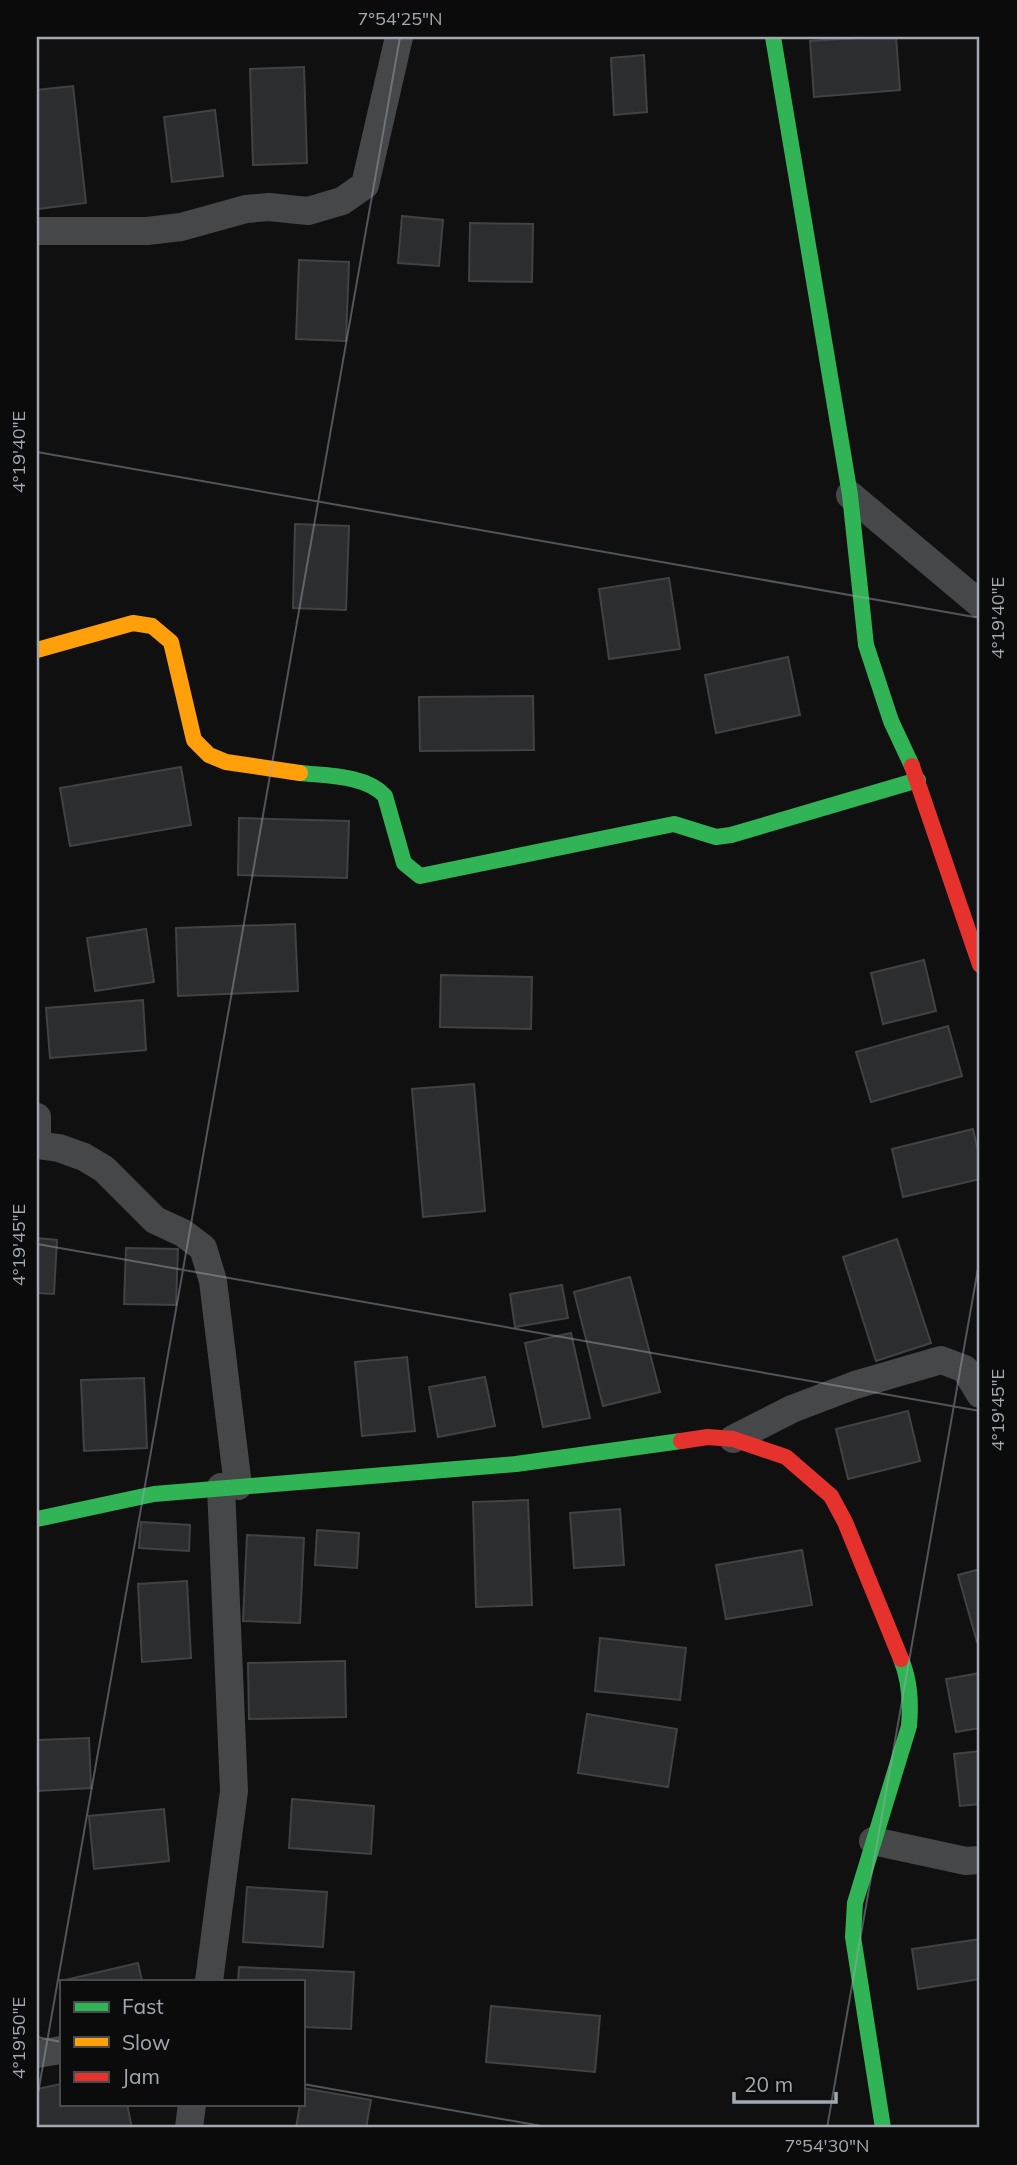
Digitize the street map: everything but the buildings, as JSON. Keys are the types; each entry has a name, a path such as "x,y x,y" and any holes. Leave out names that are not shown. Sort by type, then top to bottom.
{"street":[{"path":"37,231 147,231 181,227 246,209 269,207 308,211 342,201 365,186 399,37"},
{"path":"773,37 850,495 866,645 891,721 918,780 980,965"},
{"path":"850,495 980,604"},
{"path":"37,650 133,623 152,626 171,642 194,740 209,755 226,761 360,781 378,788 385,796 404,863 420,876 674,824 716,837 731,835 918,780"},
{"path":"37,1118 37,1133"},
{"path":"37,1146 59,1148 84,1157 104,1169 155,1220 183,1233 202,1248 213,1282 229,1487 234,1791 209,1980"},
{"path":"733,1439 792,1409 855,1385 941,1360 965,1369 980,1394"},
{"path":"37,1518 153,1493 516,1464 708,1437 733,1439 786,1457 831,1496 845,1522 906,1672 911,1700 909,1726 855,1903 853,1937 883,2128"},
{"path":"873,1841 966,1861 980,1860"},
{"path":"37,2054 60,2050"},
{"path":"189,2128 192,2106"}],"traffic: fast":[{"path":"773,37 850,495 866,645 891,721 912,766"},
{"path":"300,773 357,780 377,789 385,796 404,863 420,876 674,824 716,837 731,835 918,780"},
{"path":"37,1519 154,1494 516,1464 681,1441"},
{"path":"883,2128 853,1937 855,1903 909,1726 909,1692 901,1659"}],"traffic: slow":[{"path":"37,650 133,623 152,626 171,642 194,740 209,755 226,762 300,773"}],"traffic: jam":[{"path":"912,766 980,965"},
{"path":"681,1441 708,1437 733,1439 786,1457 831,1496 845,1522 901,1659"}]}
